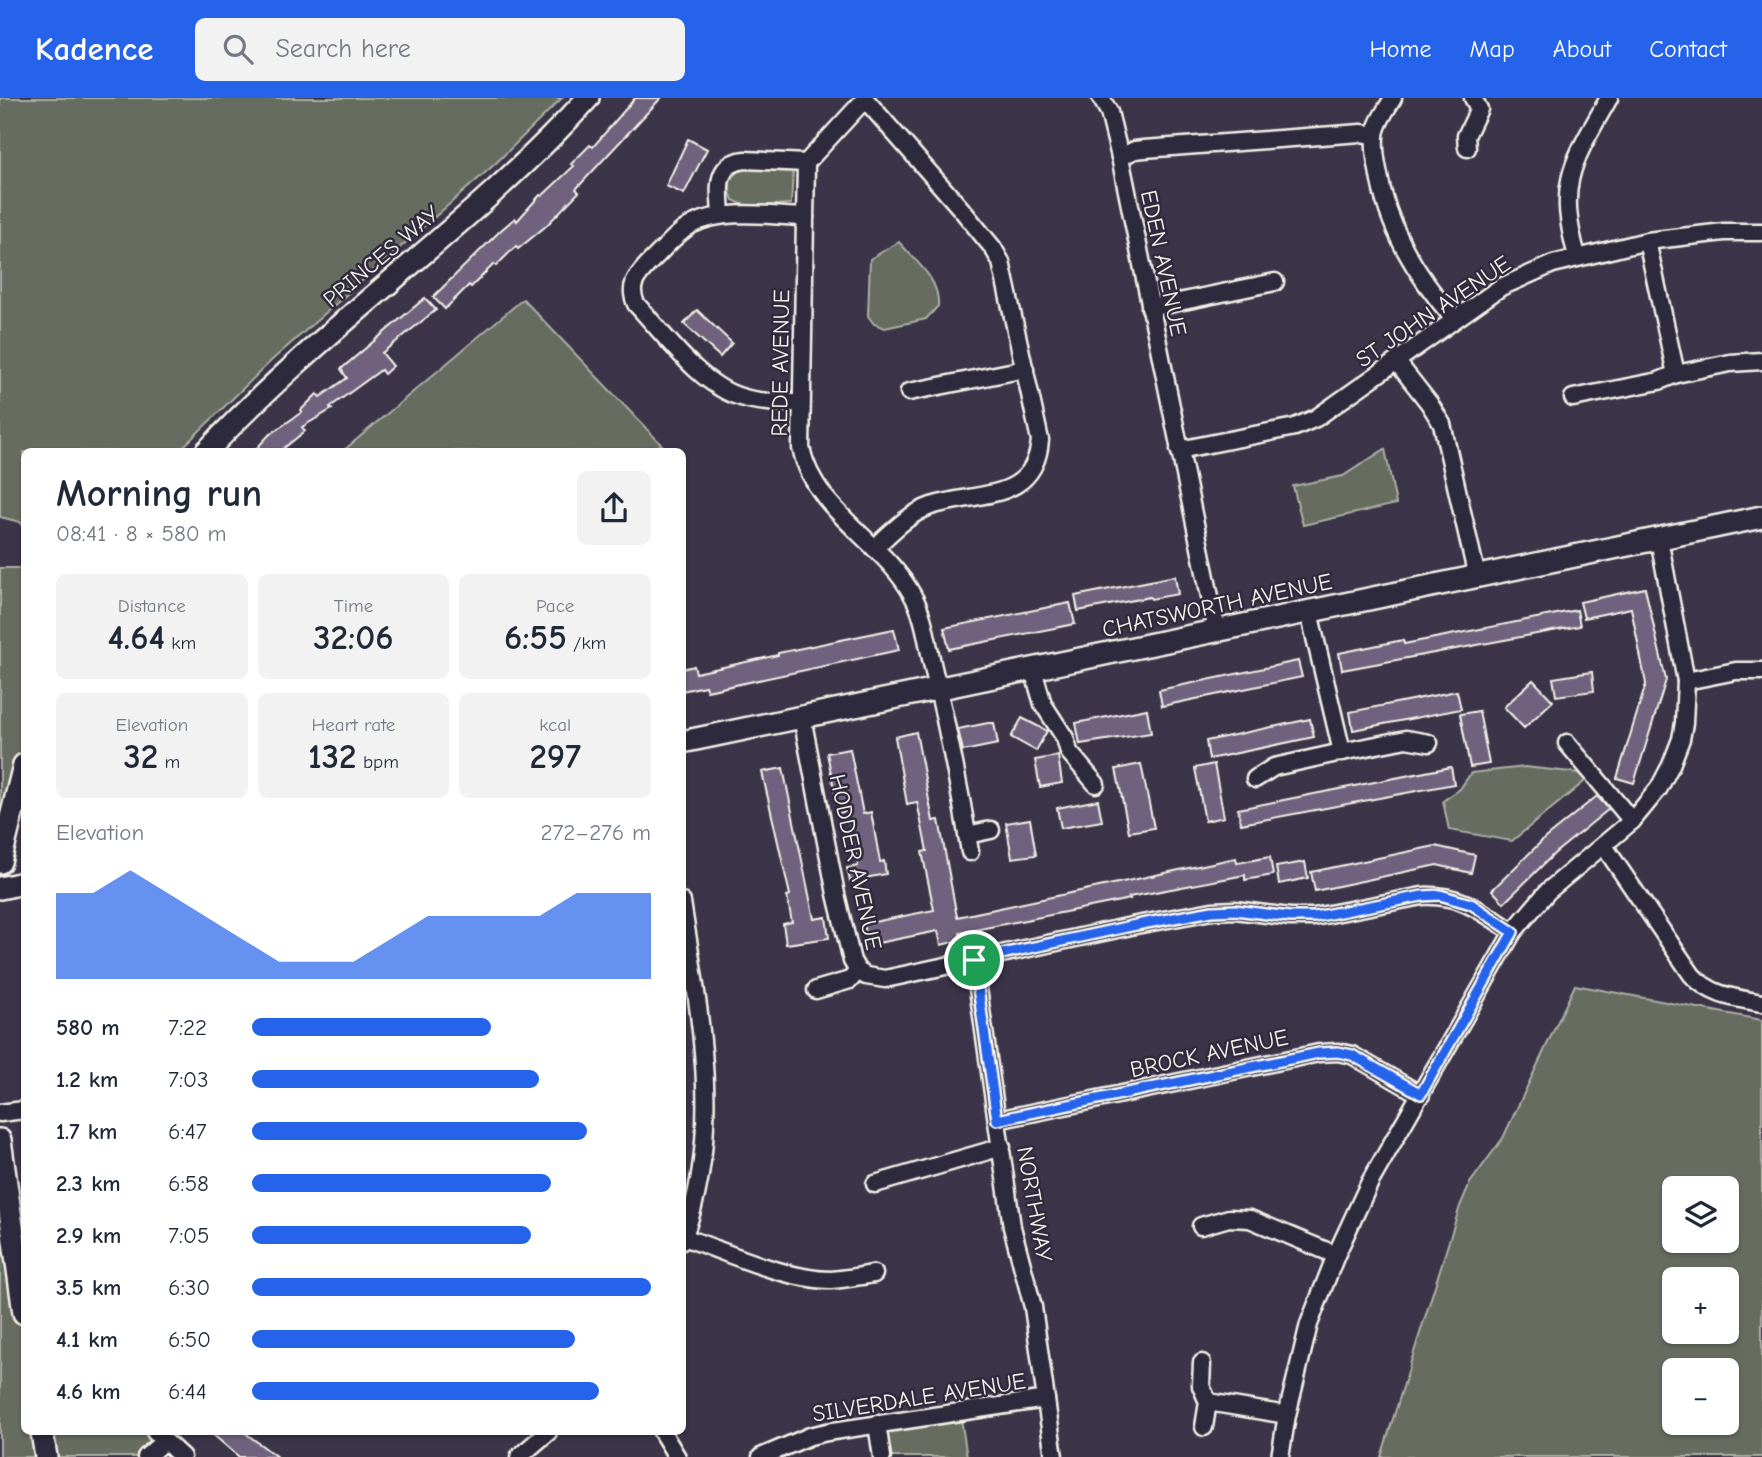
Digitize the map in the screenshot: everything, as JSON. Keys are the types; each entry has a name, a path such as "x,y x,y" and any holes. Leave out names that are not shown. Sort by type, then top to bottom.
{"street":[{"name":"PRINCES WAY","path":"210,448 291,366 475,209 588,98"},
{"path":"1393,98 1374,135 1381,188 1389,217 1417,273 1454,319"},
{"path":"1467,148 1466,136 1479,109 1473,98"},
{"path":"1577,256 1567,213 1567,189 1581,148 1609,98"},
{"path":"722,215 719,184 727,167 745,160 806,163 864,99 993,248 1001,262 1040,440 1039,453 1030,475 1009,488 932,506 918,512 874,548"},
{"name":"EDEN AVENUE","path":"1105,100 1120,157 1217,631"},
{"path":"1120,157 1143,149 1361,133 1374,135"},
{"name":"REDE AVENUE","path":"806,163 801,448 810,476 833,507 874,548 913,595 918,606 939,690 970,852"},
{"path":"800,403 765,402 739,397 719,387 702,374 636,304 631,293 638,274 682,231 693,224 722,215 805,217"},
{"name":"ST JOHN AVENUE","path":"1179,450 1295,427 1327,412 1501,287 1541,268 1577,256 1647,241 1724,232 1762,232"},
{"path":"1647,241 1676,374"},
{"path":"1150,308 1275,282"},
{"path":"1573,398 1659,382 1676,374 1730,363 1762,361"},
{"path":"1397,362 1442,424 1477,577"},
{"path":"909,392 1025,369"},
{"name":"CHATSWORTH AVENUE","path":"686,741 1762,517"},
{"path":"1280,1457 1287,1415 1309,1324 1336,1255 1370,1182 1513,932 1548,891 1632,821 1659,788 1671,765 1684,723 1686,681 1659,540"},
{"path":"1309,612 1342,752"},
{"path":"1033,670 1043,704 1062,731 1069,752 1096,784"},
{"path":"1686,681 1736,671 1762,671"},
{"name":"HODDER AVENUE","path":"803,717 836,894 852,961 858,971 866,976 885,979 1212,911 1235,910 1290,917 1314,917 1422,896 1440,895 1471,904 1513,932"},
{"path":"1255,779 1273,767 1342,752 1406,739 1429,743"},
{"path":"1567,743 1632,821"},
{"path":"0,862 21,777"},
{"path":"967,835 990,830"},
{"path":"1604,846 1702,985 1724,996 1762,1003"},
{"path":"0,888 21,884"},
{"path":"686,930 701,1037 706,1101 704,1150 686,1228"},
{"name":"NORTHWAY","path":"974,960 1012,1227 1030,1292 1054,1457"},
{"path":"816,990 850,980 858,971"},
{"name":"BROCK AVENUE","path":"997,1120 1319,1053 1338,1052 1352,1055 1421,1094"},
{"path":"0,1113 21,1110"},
{"path":"0,1140 21,1291"},
{"path":"875,1184 1002,1147"},
{"path":"1201,1226 1230,1218 1250,1219 1336,1255"},
{"path":"686,1240 807,1277 831,1280 874,1274"},
{"path":"1202,1363 1201,1386 1208,1402 1204,1427"},
{"name":"SILVERDALE AVENUE","path":"761,1457 810,1436 1046,1399"},
{"path":"1208,1402 1287,1415"},
{"path":"877,1424 882,1457"},
{"path":"42,1435 46,1457"},
{"path":"519,1457 545,1435"},
{"path":"664,1435 677,1457"},
{"path":"146,1457 159,1436 183,1457"}],"green space":[{"path":"0,98 562,98 495,164 272,360 182,448 21,448 21,523 0,517"},
{"path":"758,167 791,167 791,204 746,206 733,200 730,187 732,178 738,172"},
{"path":"899,242 931,279 938,296 938,306 926,319 885,328 874,324 868,316 870,259"},
{"path":"523,299 662,445 652,448 347,448"},
{"path":"1385,449 1396,504 1303,525 1293,486 1343,476"},
{"path":"0,568 21,568 21,777 0,862"},
{"path":"1525,767 1579,773 1585,781 1512,841 1449,830 1443,801 1460,789 1471,773"},
{"path":"1575,985 1762,1020 1762,1457 1381,1457 1460,1206 1470,1183 1503,1138"},
{"path":"0,1140 21,1291 21,1435 158,1435 164,1441 146,1457 0,1457"},
{"path":"960,1412 967,1457 882,1457 877,1424"}],"building":[{"path":"635,98 661,98 576,189 579,192 546,226 518,249 516,246 496,266 494,264 445,309 433,297 501,230 515,218 517,221 540,195 574,166 571,164 590,145 593,147"},
{"path":"688,139 707,149 684,194 666,186"},
{"path":"425,298 436,310 382,353 393,366 384,374 381,370 330,407 332,409 302,427 305,431 284,448 257,448 269,435 302,412 317,394 320,397 347,378 341,369"},
{"path":"697,310 732,343 720,357 684,324"},
{"path":"1175,576 1178,594 1078,611 1075,596"},
{"path":"1645,588 1666,680 1634,783 1617,778 1646,684 1631,608 1584,618 1580,602"},
{"path":"1070,603 1075,624 949,649 944,628"},
{"path":"1577,610 1580,626 1342,670 1339,653 1403,640 1404,644"},
{"path":"894,629 899,650 707,691 705,686 686,690 686,668 694,666 696,673"},
{"path":"1298,661 1302,677 1162,706 1159,690"},
{"path":"1592,672 1594,691 1556,696 1553,678"},
{"path":"1533,680 1553,701 1524,728 1504,707"},
{"path":"1457,691 1461,709 1353,730 1350,712"},
{"path":"1147,709 1151,733 1080,744 1076,723"},
{"path":"1479,711 1489,764 1470,767 1460,714"},
{"path":"1022,718 1047,731 1036,751 1011,737"},
{"path":"1310,719 1314,737 1209,759 1206,741"},
{"path":"994,723 998,744 963,751 958,729"},
{"path":"916,732 933,821 939,820 957,917 1236,858 1237,863 1270,857 1273,875 1245,880 1245,875 1129,897 1130,899 960,933 961,940 941,945 938,931 868,945 864,924 934,910 922,852 927,851 917,802 907,804 895,737"},
{"path":"850,749 863,814 871,812 880,862 884,861 886,874 850,881 847,868 858,866 847,811 839,813 827,753"},
{"path":"1058,756 1062,783 1040,787 1035,760"},
{"path":"1141,764 1154,828 1129,832 1116,769"},
{"path":"1214,764 1224,817 1205,821 1195,768"},
{"path":"1451,767 1454,784 1241,824 1238,809"},
{"path":"783,768 814,919 826,917 829,938 786,944 783,924 792,922 787,896 790,895 762,772"},
{"path":"1597,796 1609,809 1555,853 1504,903 1492,890 1545,838"},
{"path":"1098,800 1102,821 1061,828 1057,808"},
{"path":"1030,819 1036,855 1012,858 1006,823"},
{"path":"1435,846 1475,855 1471,873 1437,865 1315,891 1311,872"},
{"path":"1305,862 1308,878 1279,884 1276,867"},
{"path":"213,1435 248,1435 277,1457 239,1457"}],"route":[{"path":"1440,895 1471,904 1513,932 1421,1094 1352,1055 1338,1052 1319,1053 997,1120 974,960 1212,911 1235,910 1290,917 1314,917 1422,896 1440,895"}]}
